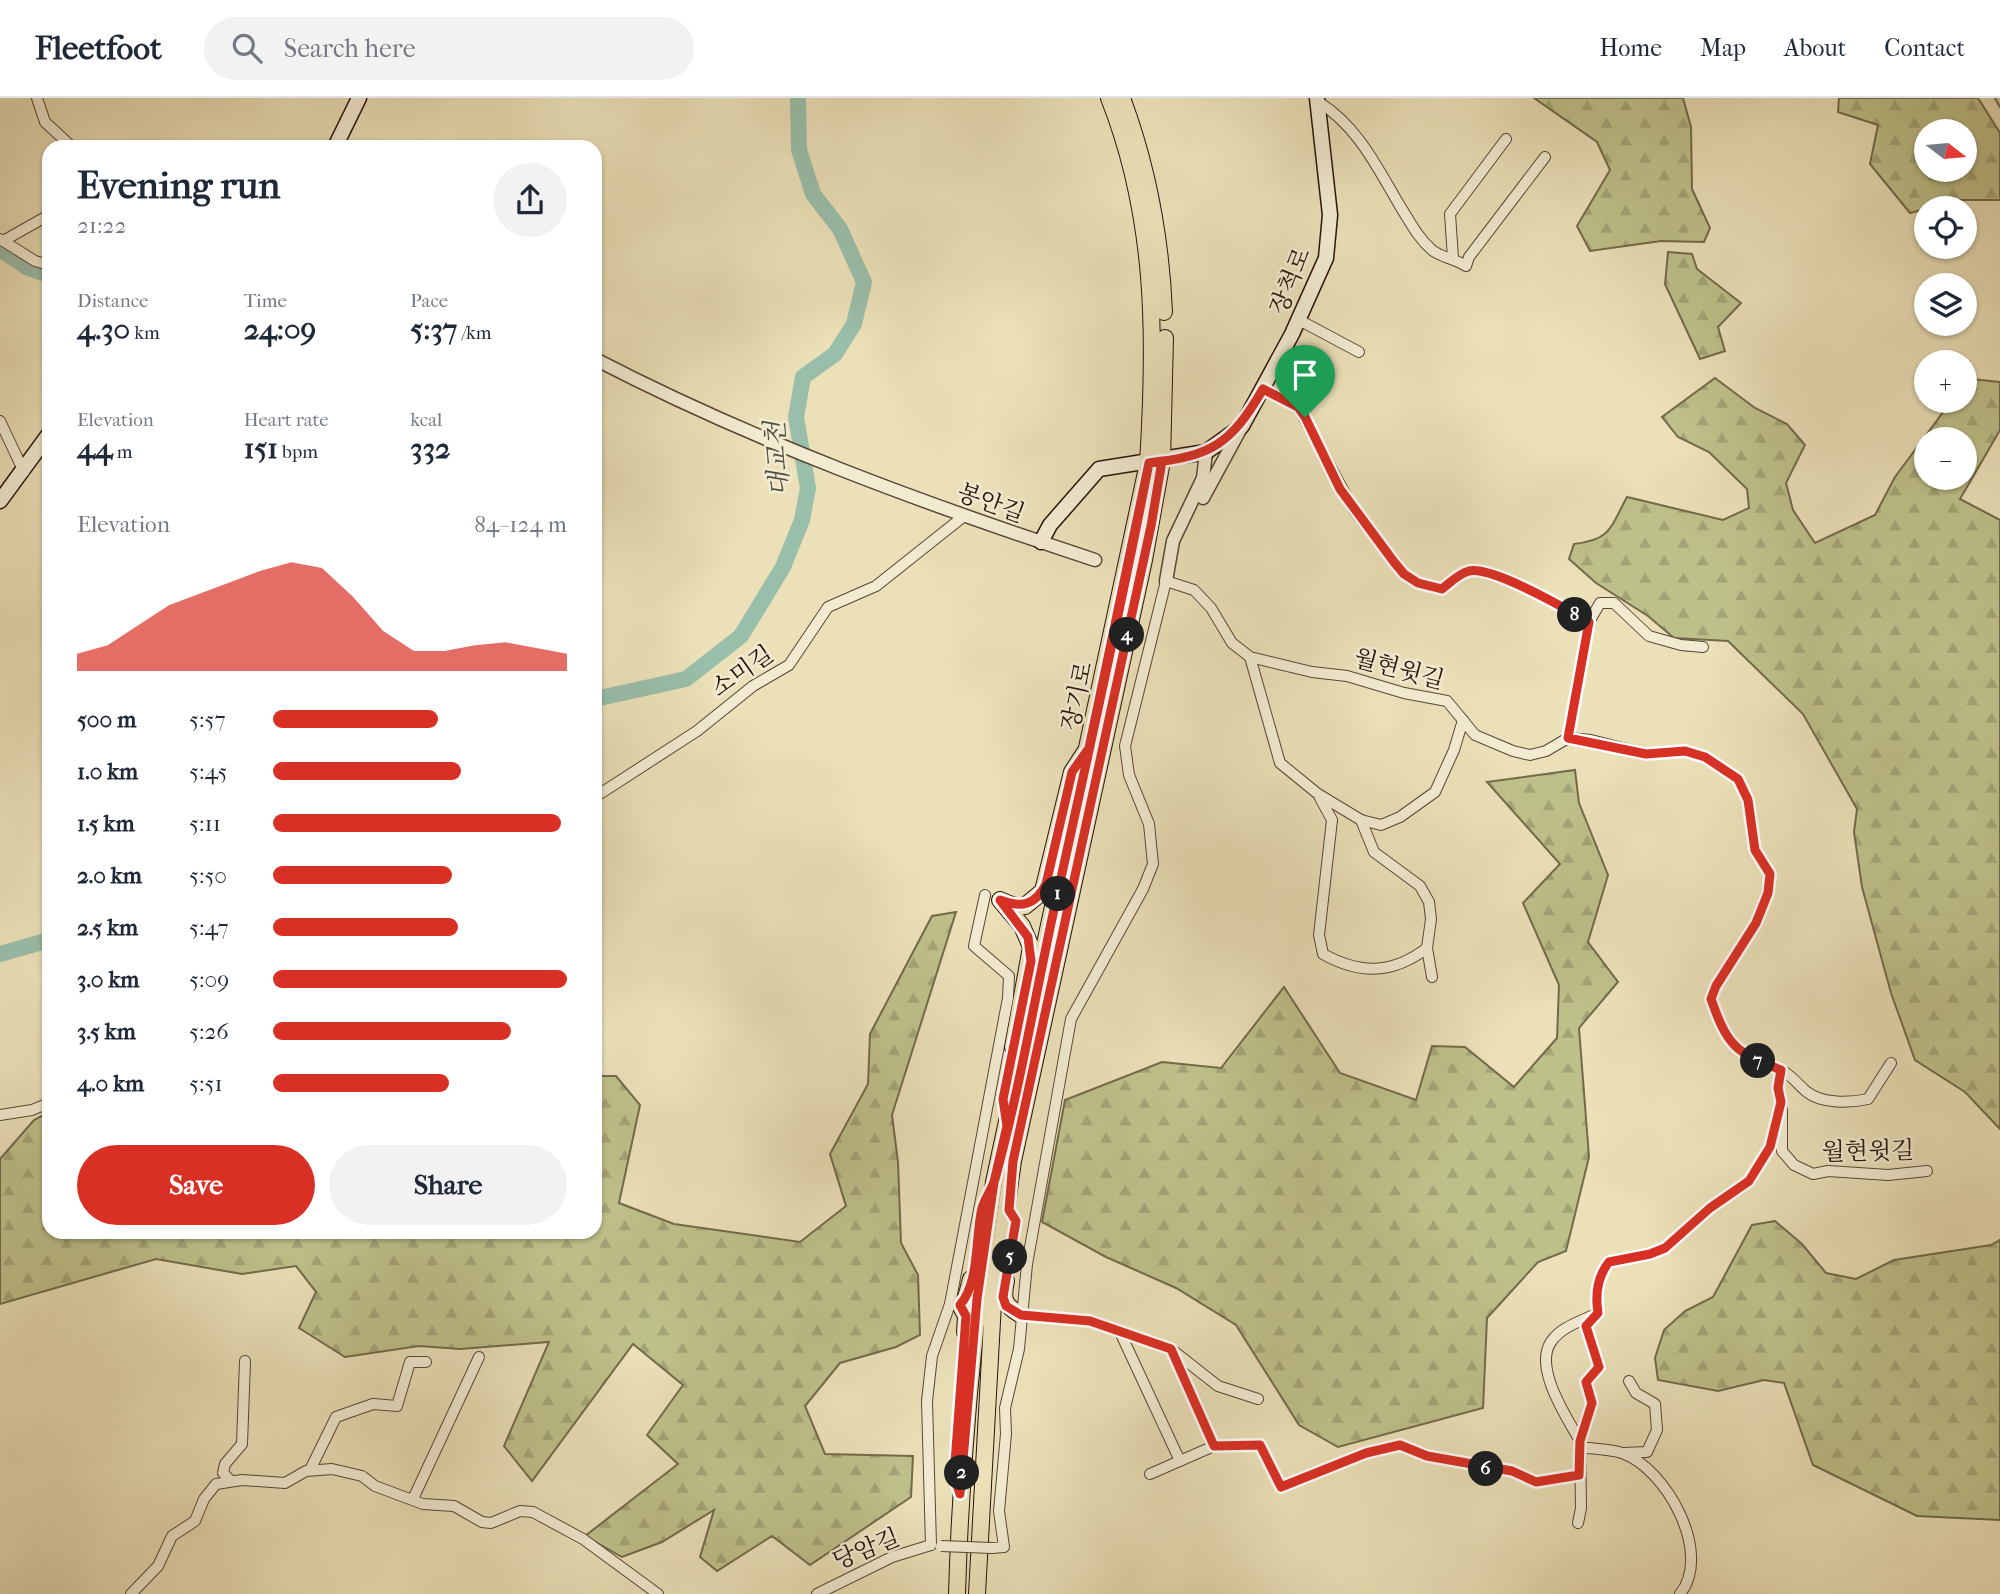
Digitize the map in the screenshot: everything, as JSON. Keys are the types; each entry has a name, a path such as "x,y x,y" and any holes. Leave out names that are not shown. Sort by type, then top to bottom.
{"main road":[{"path":"338,140 359,98"},
{"name":"장기로","path":"976,1594 993,1303 1024,1105 1144,560 1155,462 1153,300 1132,175 1109,98"},
{"name":"장기로","path":"957,1594 960,1494 977,1299 994,1182 1165,410 1162,287 1144,172 1122,98"},
{"name":"장척로","path":"1242,426 1322,272 1329,241 1327,182 1317,99"},
{"path":"1041,542 1050,525 1099,468 1155,462 1206,452 1242,426"},
{"path":"0,501 24,472 42,444"},
{"path":"1007,1126 1003,1099 1031,947 1022,926 1000,900 1017,907 1025,906 1043,891 1072,772 1089,748"},
{"path":"960,1494 954,1476 966,1316 955,1304 970,1285 983,1204 994,1182"},
{"path":"1009,1210 1016,1221 1003,1297 1006,1306 1021,1315"},
{"path":"988,1376 998,1360 1001,1320 1006,1316 1021,1315"}],"street":[{"path":"37,98 45,122 64,140"},
{"path":"1317,99 1351,129 1378,167 1418,236 1434,253 1453,257 1466,266 1469,257 1545,157"},
{"path":"1453,257 1450,214 1506,139"},
{"path":"1,240 42,219"},
{"path":"1,240 42,263"},
{"path":"1299,320 1359,352"},
{"name":"봉안길","path":"602,362 706,414 768,439 964,516 1096,560"},
{"path":"1263,389 1298,407 1354,510 1404,574 1418,583 1442,589 1459,574 1472,570 1484,571 1509,580 1589,622"},
{"path":"0,421 24,472"},
{"path":"1173,541 1203,499 1242,426"},
{"path":"1206,452 1203,478 1173,541 1166,581 1125,746 1129,775 1149,824 1153,864 1143,889 1071,1019 1027,1265 1021,1315 1090,1321 1171,1349 1218,1386 1258,1399"},
{"name":"소미길","path":"602,793 674,747 753,686 789,665 828,607 876,586 964,516"},
{"path":"1166,581 1194,590 1211,608 1232,643 1250,657 1280,763 1318,794 1361,820 1381,825 1400,817 1435,792 1454,750 1463,720"},
{"path":"1568,738 1589,622 1600,603 1614,603 1649,636 1681,645 1703,647"},
{"name":"월현윗길","path":"1250,657 1312,672 1347,676 1404,693 1447,701 1475,735 1530,755 1546,751 1568,738 1646,754 1685,751 1705,757 1738,779 1748,800 1755,850 1770,874 1768,893 1756,923 1716,986 1711,999 1733,1047 1747,1057 1793,1076 1810,1094 1856,1102 1868,1099 1891,1063"},
{"path":"1318,794 1332,820 1319,935 1323,954 1351,965 1381,970 1409,962 1427,948"},
{"path":"1361,820 1374,852 1420,886 1429,902 1431,919 1427,948 1432,977"},
{"path":"936,1546 927,1401 932,1356 955,1304 1008,998 1009,976 974,946 985,894"},
{"name":"월현윗길","path":"1781,1070 1778,1088 1781,1102 1782,1151 1801,1169 1813,1174 1828,1171 1888,1175 1927,1171"},
{"name":"월현윗길","path":"1579,1444 1592,1403 1586,1382 1599,1367 1586,1326 1598,1313 1597,1288 1602,1271 1609,1262 1650,1254 1665,1248 1710,1208 1749,1181 1770,1147 1781,1102"},
{"path":"0,1115 42,1106"},
{"path":"1578,1523 1581,1508 1579,1444 1548,1379 1544,1357 1553,1338 1598,1313"},
{"name":"당암길","path":"817,1594 892,1557 936,1546 1003,1547 999,1511 1006,1434 1005,1408 1019,1349 1021,1315"},
{"path":"1120,1332 1180,1461"},
{"path":"1171,1349 1214,1446"},
{"path":"413,1499 479,1357"},
{"path":"230,1480 223,1473 225,1464 242,1444 245,1361"},
{"path":"310,1470 336,1418 373,1404 397,1406 410,1362 426,1362"},
{"path":"1579,1444 1624,1453 1647,1451 1658,1421 1655,1404 1636,1393 1629,1381"},
{"path":"1150,1474 1214,1446 1260,1445 1281,1487 1366,1453 1400,1445 1427,1456 1512,1471 1536,1482 1579,1475"},
{"path":"1624,1453 1656,1480 1682,1515 1691,1560 1688,1580 1680,1594"},
{"path":"131,1594 158,1566 172,1536 195,1521 209,1491 216,1484 230,1480 285,1483 310,1470 351,1472 376,1486 413,1499 438,1507 454,1506 482,1522 492,1523 520,1511 533,1512 583,1539 658,1594"}],"green space":[{"path":"1534,98 1683,98 1691,127 1692,189 1710,228 1704,242 1661,241 1590,251 1577,226 1610,170 1597,142"},
{"path":"1839,98 1978,98 2000,133 2000,200 1977,200 1977,196 1914,196 1914,212 1910,213 1870,164 1878,125 1838,112"},
{"path":"1668,252 1692,254 1697,269 1741,303 1718,327 1725,351 1700,359 1665,284"},
{"path":"1715,378 1755,408 1787,424 1805,445 1786,483 1793,510 1815,543 1875,515 1895,477 1914,451 1914,490 1965,490 1960,499 2000,520 2000,1129 1965,1092 1915,1060 1891,993 1862,887 1854,832 1857,809 1803,714 1728,641 1674,638 1648,616 1596,583 1569,559 1574,544 1596,539 1608,531 1627,497 1723,520 1749,508 1747,489 1709,452 1678,437 1662,417"},
{"path":"1977,380 2000,382 2000,430 1977,470 1977,427 1932,427 1943,413 1977,413"},
{"path":"1575,770 1579,803 1608,875 1588,942 1618,982 1579,1028 1589,1157 1566,1251 1538,1262 1487,1318 1483,1408 1338,1447 1299,1425 1236,1325 1176,1288 1106,1257 1042,1222 1065,1100 1162,1062 1221,1068 1284,987 1340,1073 1416,1100 1432,1046 1465,1047 1514,1087 1557,1038 1559,985 1523,903 1560,864 1487,782"},
{"path":"956,912 892,1115 898,1162 901,1243 918,1275 920,1335 896,1347 840,1363 805,1406 825,1454 913,1456 911,1497 810,1565 772,1536 717,1571 700,1557 714,1510 662,1542 622,1557 585,1536 678,1464 647,1435 683,1385 633,1344 532,1481 504,1446 549,1342 460,1349 419,1346 345,1357 299,1328 316,1292 296,1266 242,1274 156,1259 0,1304 0,1159 34,1120 42,1116 42,1239 602,1239 602,1076 616,1076 640,1105 619,1203 674,1224 800,1242 846,1206 830,1154 868,1084 870,1034 932,916"},
{"path":"1775,1221 1802,1244 1826,1273 1856,1279 1894,1260 1991,1245 2000,1240 2000,1520 1917,1516 1813,1465 1784,1383 1764,1380 1718,1391 1658,1380 1655,1358 1664,1330 1685,1311 1713,1297 1752,1225"}],"waterway":[{"name":"대교천","path":"602,697 686,679 741,636 783,567 802,520 808,488 796,417 803,377 835,354 854,324 864,282 840,229 813,194 799,150 798,98"},
{"path":"1995,98 2000,107"},
{"path":"0,249 28,268 42,273"},
{"name":"대교천","path":"0,954 42,942"}],"route":[{"path":"1305,417 1298,407 1263,389 1242,426 1212,449 1149,463 1101,692 1051,926 1007,1126 994,1182 983,1204 970,1285 966,1298 960,1305 966,1316 954,1476 960,1494 977,1299 994,1182 1007,1126 1003,1099 1031,961 1028,937 1000,900 1017,907 1025,906 1038,897 1046,884 1072,772 1089,748 1149,463 1162,461 1151,526 1013,1161 1009,1210 1016,1221 1003,1297 1006,1306 1021,1315 1090,1321 1171,1349 1214,1446 1260,1445 1281,1487 1366,1453 1400,1445 1427,1456 1486,1469 1512,1471 1536,1482 1553,1481 1579,1475 1580,1441 1592,1403 1586,1382 1599,1367 1592,1352 1586,1326 1598,1313 1597,1288 1602,1271 1609,1262 1650,1254 1665,1248 1710,1208 1749,1181 1770,1147 1781,1102 1778,1088 1781,1070 1747,1057 1733,1047 1711,999 1716,986 1730,968 1756,923 1768,893 1770,874 1755,850 1748,800 1738,779 1705,757 1685,751 1646,754 1591,740 1568,738 1589,622 1509,580 1484,571 1472,570 1459,574 1442,589 1429,588 1404,574 1340,489 1305,417"}]}
